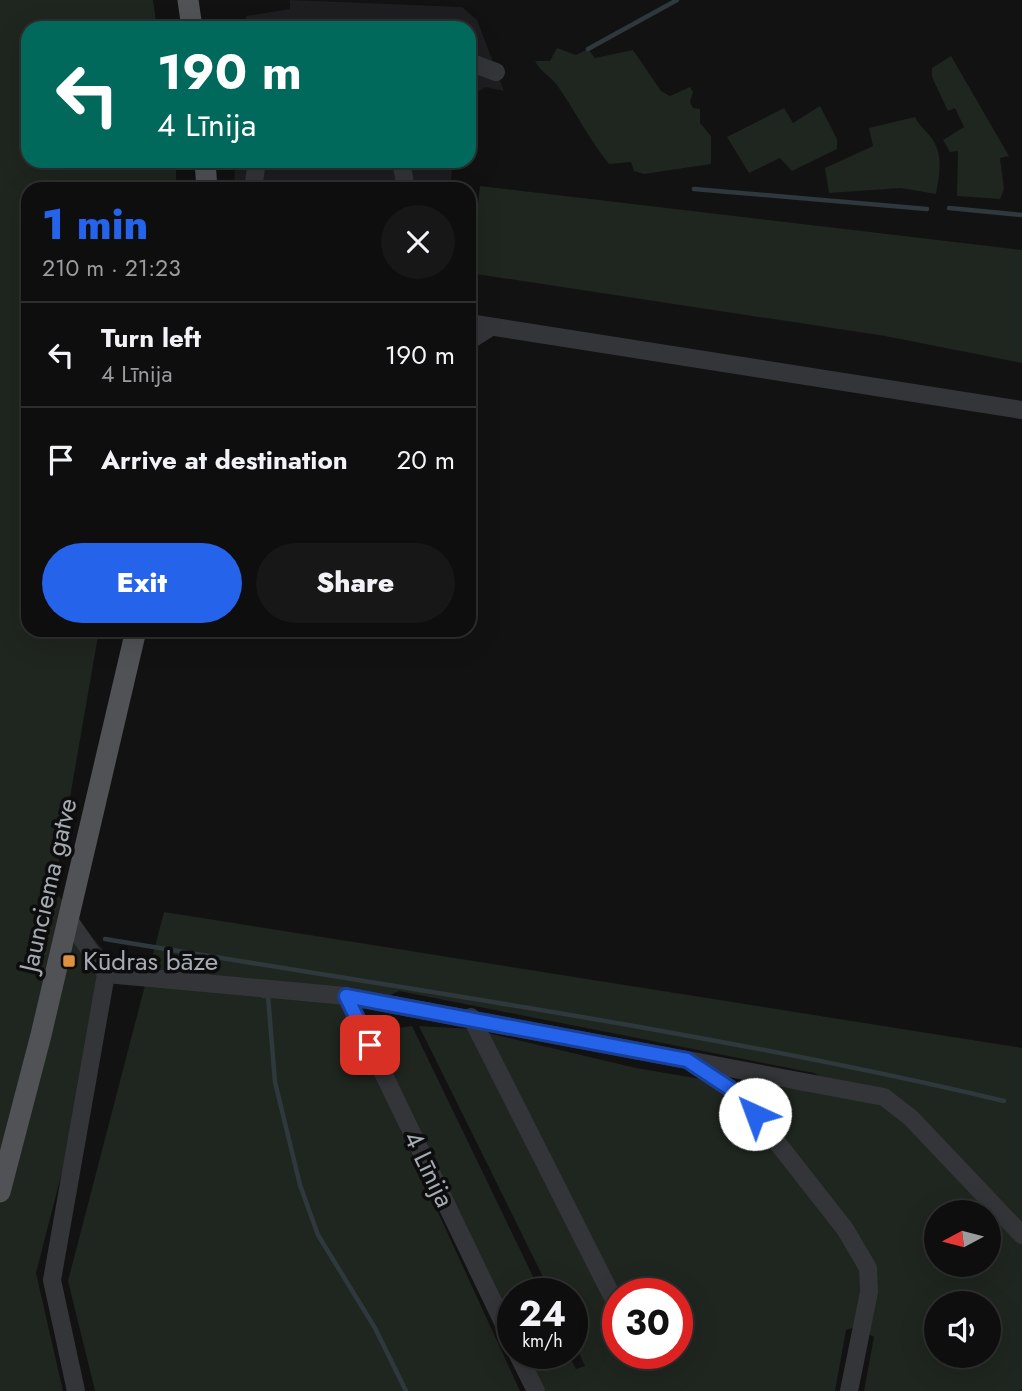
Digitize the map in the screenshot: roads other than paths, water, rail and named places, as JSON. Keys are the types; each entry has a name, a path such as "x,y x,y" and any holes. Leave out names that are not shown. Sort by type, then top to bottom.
{"main road":[{"path":"188,0 191,21"},
{"name":"Jaunciema gatve","path":"0,1192 69,920 134,637"}],"street":[{"path":"476,65 496,72"},
{"path":"476,324 1022,410"},
{"path":"476,337 491,327"},
{"path":"69,920 106,974 52,1280 76,1391"},
{"path":"106,974 346,996 471,1017 884,1097 911,1118 1022,1235"},
{"name":"4 Līnija","path":"346,996 497,1310"},
{"path":"471,1017 603,1278"},
{"path":"687,1060 740,1095 845,1229 868,1268 869,1292 849,1391"},
{"path":"525,1369 536,1391"}],"waterway":[{"path":"588,49 677,0"},
{"path":"694,189 927,209"},
{"path":"949,208 1022,215"},
{"path":"105,939 669,1032 1004,1101"},
{"path":"263,996 268,996 275,1082 300,1185 318,1235 375,1328 406,1391"}],"place":[{"name":"Kūdras bāze","path":"69,961"}]}
